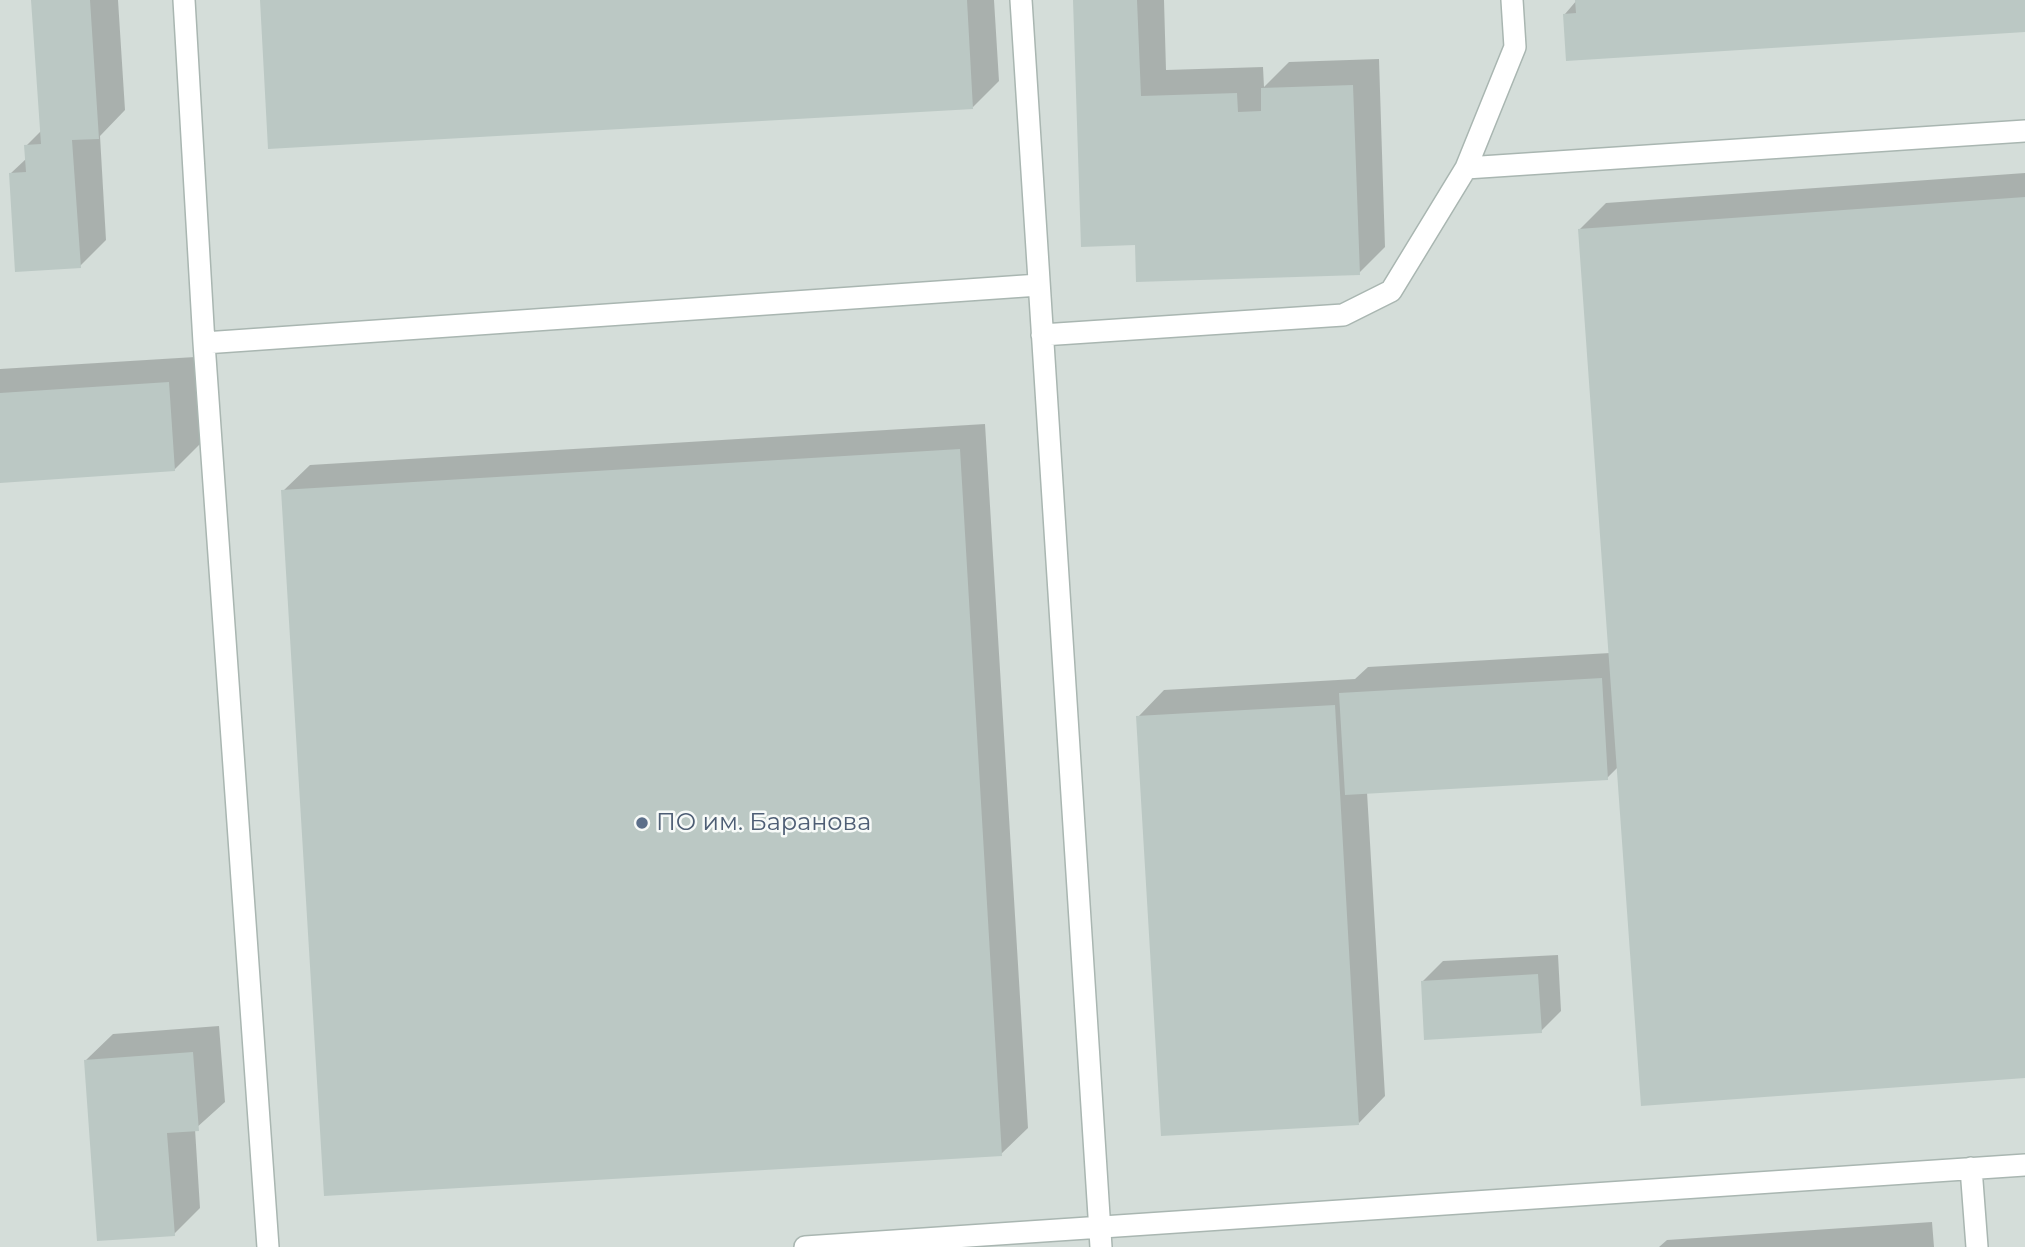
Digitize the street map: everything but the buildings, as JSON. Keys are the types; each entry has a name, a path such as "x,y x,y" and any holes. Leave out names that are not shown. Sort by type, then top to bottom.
{"lane":[{"path":"184,0 204,343 268,1247"},
{"path":"1021,0 1100,1237"},
{"path":"1042,335 1343,315 1391,291 1466,168 1515,47 1512,0"},
{"path":"1466,168 2025,131"},
{"path":"204,343 1039,285"},
{"path":"805,1247 1100,1237 2025,1165"},
{"path":"1971,1168 1977,1247"}],"shaded area":[{"path":"0,0 2025,0 2025,1247 0,1247"}],"place":[{"name":"ПО им. Баранова","path":"642,823"}]}
